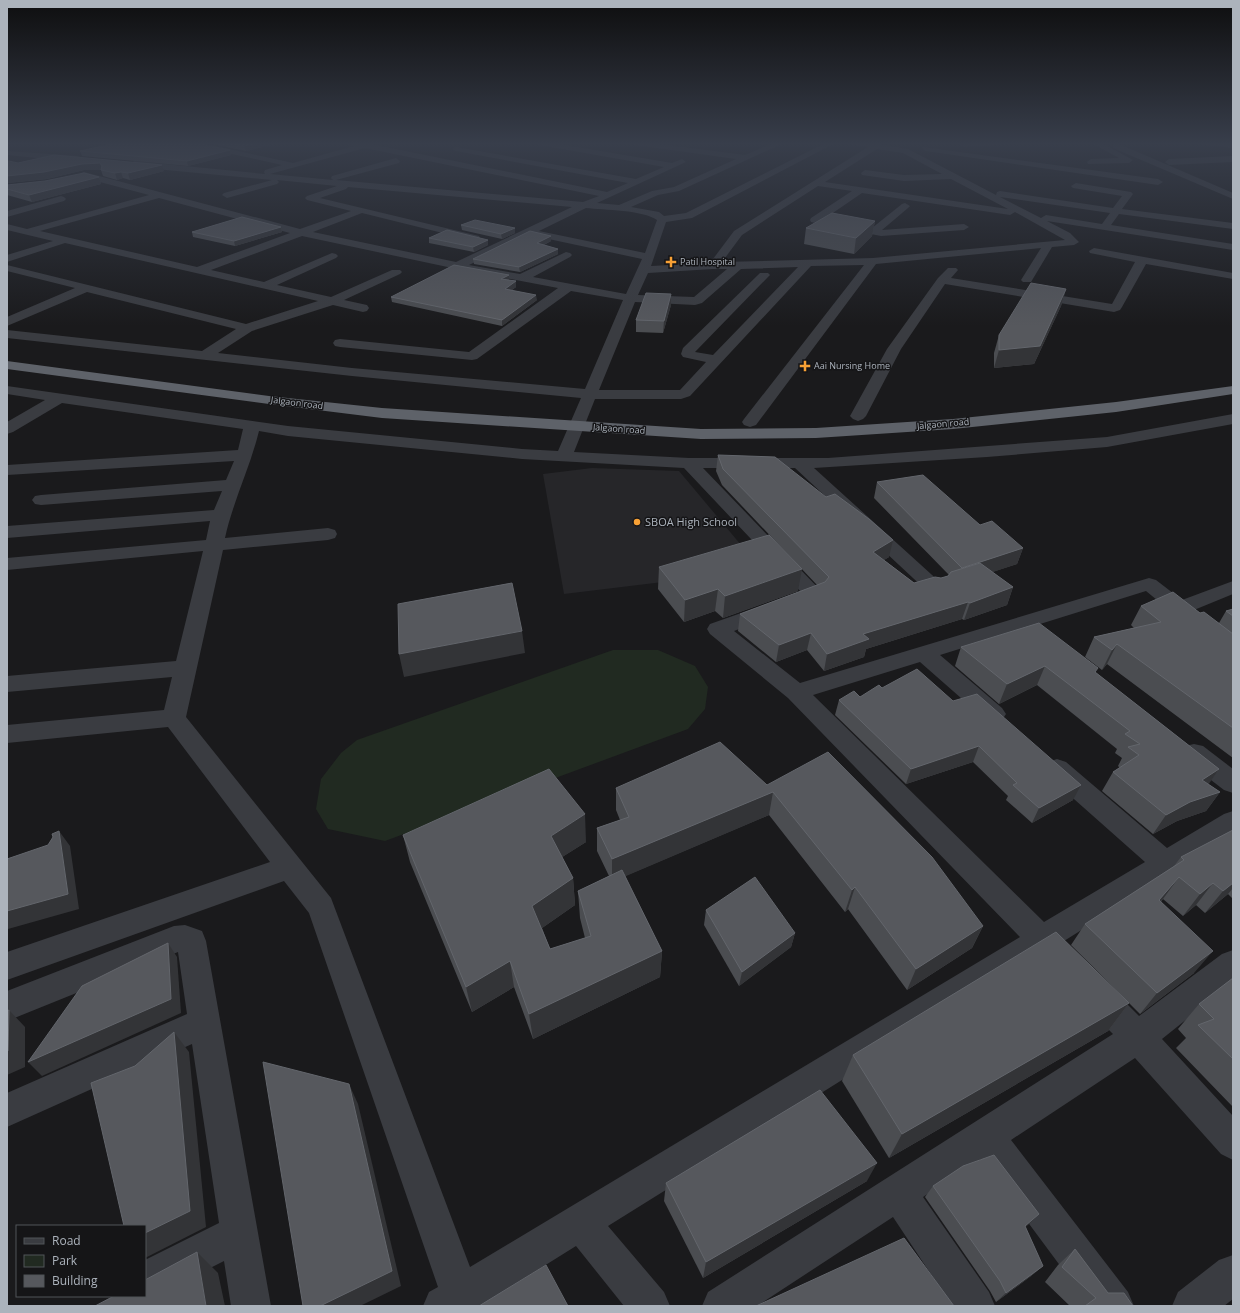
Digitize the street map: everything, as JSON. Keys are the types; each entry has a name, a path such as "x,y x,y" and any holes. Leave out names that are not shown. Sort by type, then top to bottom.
{"highway":[{"name":"Jalgaon road","path":"7,352 216,380 367,398 701,434 816,433 961,423 1116,407 1233,390"},
{"name":"Jalgaon road","path":"7,364 269,400 382,413 579,420 750,422 804,419"},
{"name":"Jalgaon road","path":"843,417 949,411 1109,394 1233,377"}],"street":[{"path":"7,214 45,203"},
{"path":"27,232 130,203"},
{"path":"191,203 299,232 457,266 630,298 695,301 738,265"},
{"path":"330,203 503,244"},
{"path":"554,203 620,208 655,214 662,219 688,216 713,203"},
{"path":"457,266 590,203"},
{"path":"620,208 631,203"},
{"path":"713,266 738,233 785,203"},
{"path":"840,203 815,220 884,233 964,226"},
{"path":"953,203 1233,247"},
{"path":"644,270 738,265 873,261 1074,242 1066,235 1006,203"},
{"path":"1062,203 1233,226"},
{"path":"1105,227 1121,203"},
{"path":"873,232 905,206"},
{"path":"197,270 359,211"},
{"path":"564,456 630,298 644,270 662,219"},
{"path":"952,219 976,234"},
{"path":"7,227 363,308"},
{"path":"528,232 649,257"},
{"path":"7,259 65,240"},
{"path":"1185,268 1196,241"},
{"path":"989,242 1002,249"},
{"path":"1027,280 1048,245"},
{"path":"1094,251 1233,276"},
{"path":"858,416 894,349 942,280 967,252"},
{"path":"264,286 332,256"},
{"path":"522,278 566,256"},
{"path":"942,280 1114,308 1116,307 1142,260"},
{"path":"750,422 873,261"},
{"path":"7,334 360,373 590,394 681,395 808,263"},
{"path":"7,268 247,328"},
{"path":"204,356 247,328 332,301 396,272"},
{"path":"716,360 688,354 688,350 764,275"},
{"path":"340,343 472,356 568,287"},
{"path":"7,322 86,288"},
{"path":"7,310 22,316"},
{"path":"7,390 252,426 427,445 564,456 688,463 799,463 859,461 1107,442 1233,419"},
{"path":"7,429 59,398"},
{"path":"174,718 221,515 245,455 252,426"},
{"path":"7,470 245,455"},
{"path":"688,463 814,594 718,629 796,692 1138,1037 1233,1142"},
{"path":"799,463 935,588"},
{"path":"41,500 233,485"},
{"path":"7,532 221,515"},
{"path":"7,564 328,534"},
{"path":"796,692 1149,584 1233,651"},
{"path":"1180,608 1233,587"},
{"path":"1023,622 1041,637"},
{"path":"924,653 1012,730"},
{"path":"7,684 186,668"},
{"path":"7,734 174,718"},
{"path":"174,718 321,907 452,1301 1233,822"},
{"path":"1177,740 1233,783"},
{"path":"1042,756 1166,864"},
{"path":"7,966 290,866"},
{"path":"7,1006 174,939 185,938 191,941 251,1306"},
{"path":"722,1306 1138,1037 1228,975"},
{"path":"7,1110 205,1022"},
{"path":"985,1135 1114,1306"},
{"path":"898,1192 975,1306"},
{"path":"580,1222 650,1306"},
{"path":"146,1280 239,1233"},
{"path":"1192,1306 1233,1274"}],"shaded area":[{"name":"SBOA High School","path":"592,468 679,471 762,570 564,594 543,474"}],"green space":[{"path":"613,650 658,650 695,666 708,687 705,709 688,729 385,841 328,829 316,809 321,779 341,753 357,740"}],"building":[{"path":"832,213 875,221 856,238 806,228"},
{"path":"242,217 281,227 234,241 192,232"},
{"path":"475,220 515,228 501,234 461,225"},
{"path":"447,230 488,240 473,247 429,238"},
{"path":"530,231 551,236 537,243 558,249 519,267 473,259"},
{"path":"454,265 509,275 501,279 516,281 505,289 536,295 502,320 391,297"},
{"path":"1031,283 1066,289 1040,346 999,350 999,335"},
{"path":"646,293 671,294 664,321 636,320"},
{"path":"718,455 775,457 826,497 835,494 869,519 893,540 873,552 914,583 935,577 941,578 948,576 951,572 980,563 1013,587 970,603 968,602 863,634 869,639 827,654 811,633 779,645 740,614 825,582 829,577 723,469"},
{"path":"923,475 980,525 992,521 1023,548 962,568 877,482"},
{"path":"769,535 802,569 725,596 718,589 685,600 659,567"},
{"path":"512,583 522,631 399,654 398,604"},
{"path":"1173,592 1200,613 1204,612 1233,634 1233,728 1117,644 1112,650 1094,637 1161,622 1141,606"},
{"path":"1233,609 1233,616 1226,611"},
{"path":"1039,623 1098,668 1095,672 1219,769 1202,780 1220,792 1190,802 1166,815 1113,772 1139,755 1128,747 1140,744 1125,734 1130,731 1045,666 1007,684 961,647"},
{"path":"917,669 953,701 977,694 1081,785 1039,808 1013,785 1017,783 979,746 911,769 839,700 854,691 860,697 879,685 882,688"},
{"path":"720,742 767,785 828,752 932,857 983,926 916,969 855,887 852,890 773,792 612,859 597,828 629,817 616,788"},
{"path":"549,769 585,814 551,836 573,878 532,906 550,949 591,936 578,891 622,870 662,951 529,1014 510,961 466,987 403,835"},
{"path":"1233,830 1233,883 1223,891 1213,883 1200,894 1179,877 1159,900 1213,951 1157,993 1085,924 1184,860 1181,857"},
{"path":"59,831 68,894 7,911 7,859 48,845 53,837 52,834"},
{"path":"755,877 795,933 742,972 706,910"},
{"path":"1056,932 1129,1003 902,1134 853,1055"},
{"path":"168,943 171,999 28,1062 82,986"},
{"path":"1233,978 1233,1059 1198,1025 1214,1019 1199,1004"},
{"path":"9,1010 8,1051 7,1051 7,1011"},
{"path":"174,1032 190,1211 146,1233 146,1225 124,1225 91,1083 135,1066"},
{"path":"263,1062 349,1084 392,1271 320,1306 303,1306"},
{"path":"820,1090 877,1163 706,1262 666,1183"},
{"path":"994,1155 1039,1214 1025,1226 1043,1266 1006,1293 1000,1281 933,1186 963,1166"},
{"path":"904,1238 954,1306 756,1306"},
{"path":"1075,1249 1108,1293 1124,1293 1133,1306 1085,1306 1096,1298 1062,1267"},
{"path":"197,1252 206,1306 95,1306 112,1297 146,1297 146,1279"},
{"path":"546,1265 568,1306 479,1306"}],"place":[{"name":"Patil Hospital","path":"671,262"},
{"name":"Aai Nursing Home","path":"805,366"},
{"name":"SBOA High School","path":"637,522"}]}
